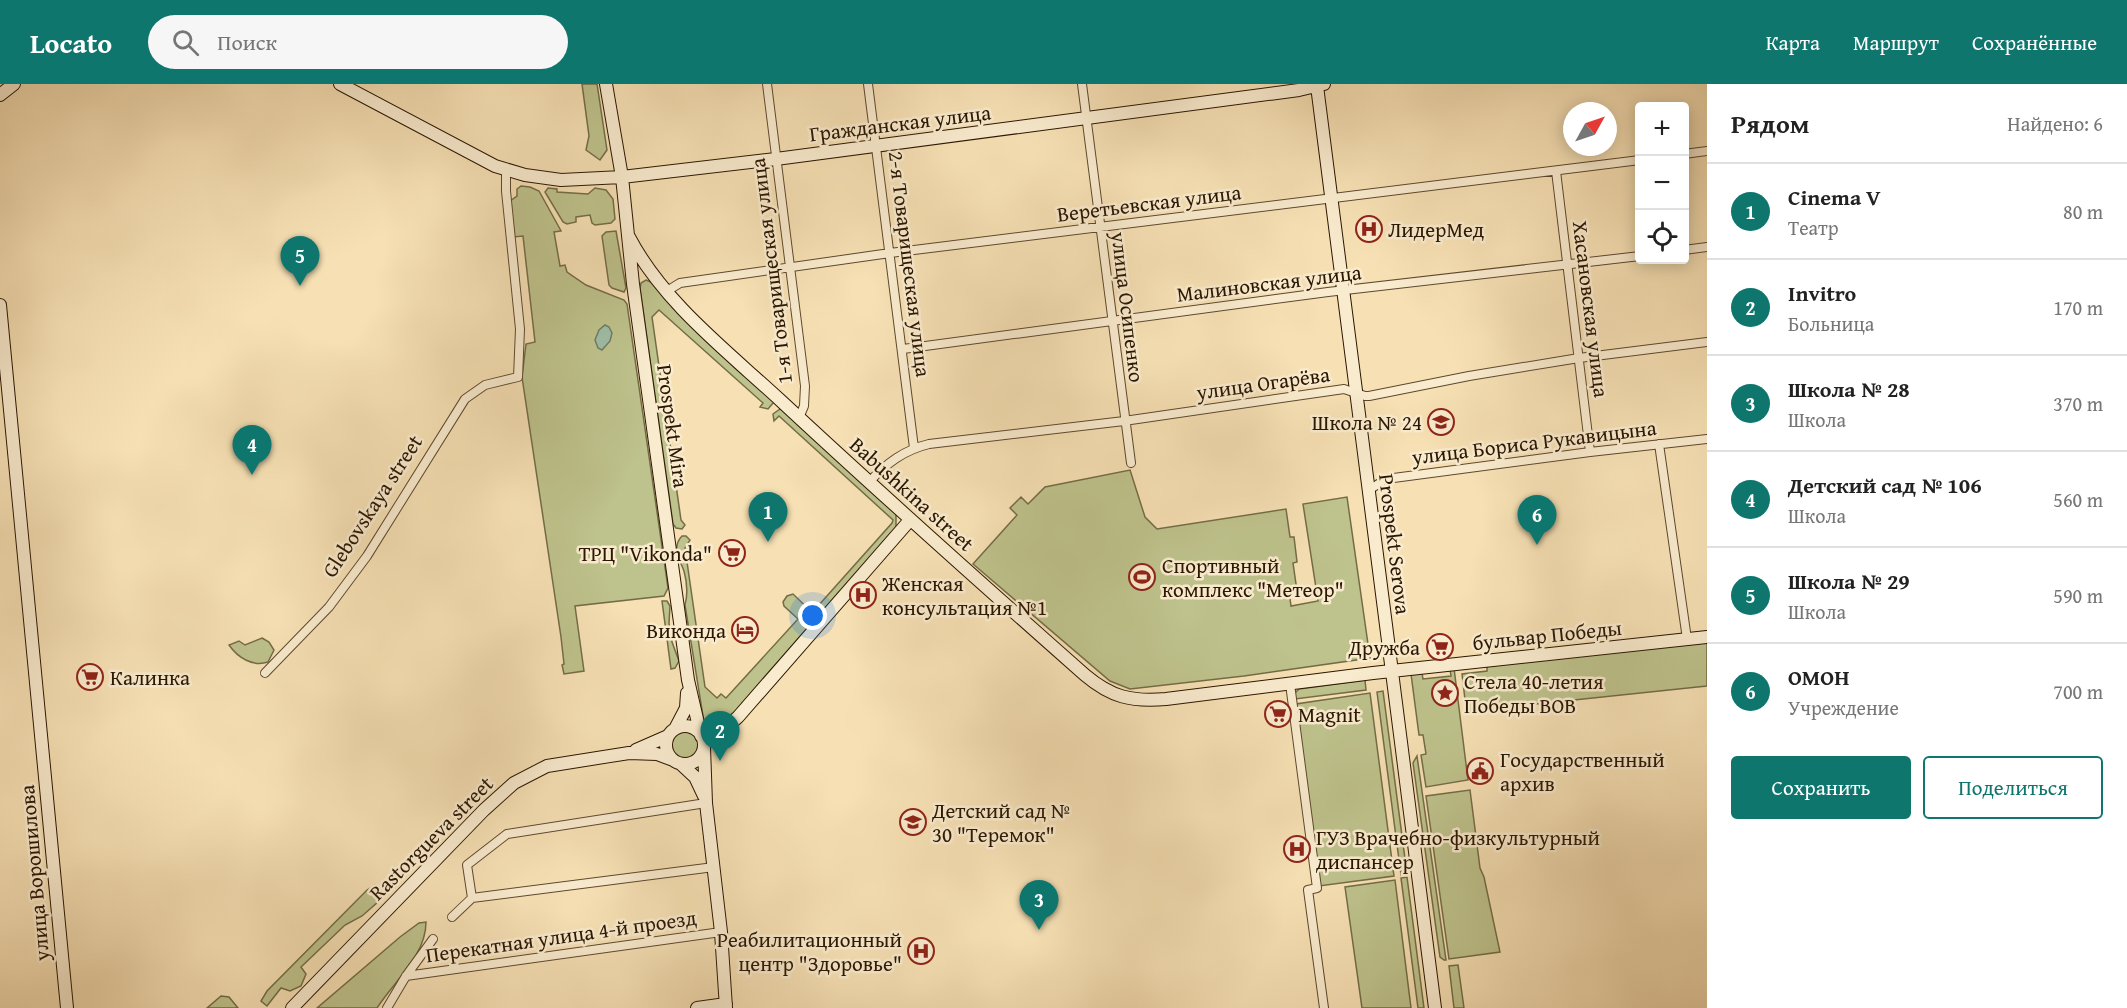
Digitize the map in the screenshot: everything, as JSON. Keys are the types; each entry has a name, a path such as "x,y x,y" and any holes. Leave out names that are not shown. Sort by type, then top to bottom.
{"main road":[{"path":"0,95 14,84"},
{"path":"340,84 475,157 506,171 561,180 622,177"},
{"name":"Prospekt Mira","path":"606,84 622,177 633,284 688,680 702,741 706,803"},
{"name":"Гражданская улица","path":"622,177 877,146 1299,90 1320,85"},
{"name":"Prospekt Serova","path":"1320,85 1356,393 1435,1008"},
{"name":"Babushkina street","path":"629,237 658,280 690,317 910,520 1084,675 1115,695 1134,700 1157,700 1391,671"},
{"path":"633,284 635,275 641,270 648,271 658,280"},
{"name":"улица Ворошилова","path":"0,304 67,1008"},
{"path":"702,741 721,732 738,717 910,520"},
{"name":"бульвар Победы","path":"1391,671 1707,637"},
{"name":"Prospekt Mira","path":"671,732 686,708 688,680"},
{"path":"688,727 696,730 702,741 698,759 690,764 677,762 657,754 629,753 653,744 671,732 688,727"},
{"path":"671,732 666,749 697,781 706,803 721,932 726,1006 697,1008"},
{"name":"Rastorgueva street","path":"292,1008 484,810 514,783 547,766 629,753"}],"street":[{"name":"1-я Товарищеская улица","path":"767,84 805,386 804,406 799,418"},
{"name":"2-я Товарищеская улица","path":"868,84 914,448"},
{"name":"улица Осипенко","path":"1082,84 1131,463"},
{"path":"1689,154 1707,152"},
{"name":"Веретьевская улица","path":"667,291 680,283 890,253 1635,161"},
{"name":"Glebovskaya street","path":"266,673 329,607 367,556 465,399 485,385 518,377 520,329 506,171"},
{"name":"Хасановская улица","path":"1556,171 1590,452"},
{"path":"1689,249 1707,247"},
{"name":"Малиновская улица","path":"903,349 1112,320 1635,257"},
{"name":"улица Огарёва","path":"869,482 892,460 914,448 929,444 1124,421 1344,389 1370,396 1440,381 1579,358 1707,342"},
{"name":"улица Бориса Рукавицына","path":"1369,490 1386,479 1707,439"},
{"path":"1659,444 1687,639"},
{"path":"1290,684 1317,888 1308,890 1324,1008"},
{"path":"472,898 467,865 507,834 706,803"},
{"path":"452,917 472,898 714,867"},
{"name":"Перекатная улица 4-й проезд","path":"406,976 721,932"},
{"path":"387,1008 406,976 434,939"}],"shaded area":[{"path":"582,84 597,84 607,150 600,160 586,150 589,136"},
{"path":"521,186 539,191 561,231 554,232 560,266 565,265 567,272 586,285 624,300 627,304 668,588 664,596 575,606 584,671 564,674 561,637 522,377 526,344 535,342 523,236 513,237 510,201 517,196 517,189"},
{"path":"548,188 557,189 557,192 588,194 595,188 606,190 613,199 615,219 611,223 595,225 590,215 576,217 576,222 567,224 563,222 545,192"},
{"path":"616,231 626,288 624,292 609,285 602,236 606,232"},
{"path":"646,280 653,283 735,368 774,402 768,409 760,407 763,403 659,310 652,317 681,520 685,525 682,529 676,528 673,524 640,288 641,283"},
{"path":"605,325 612,333 610,341 602,350 598,348 595,340 599,330"},
{"path":"780,409 784,410 896,513 896,528 826,610 818,606 893,520 779,416 774,421 773,414"},
{"name":"Спортивный комплекс \"Метеор\"","path":"1130,470 1145,517 1157,529 1286,509 1290,537 1294,537 1297,562 1293,563 1297,591 1289,591 1291,606 1318,601 1303,504 1347,497 1370,658 1130,689 1110,681 973,564 1017,515 1010,508 1021,497 1028,504 1045,487"},
{"path":"682,536 690,540 685,548 705,687 717,698 721,694 726,698 798,619 784,606 783,602 787,596 793,594 816,616 816,620 723,726 712,729 704,722 685,605 686,579 677,549"},
{"path":"662,601 667,601 670,606 669,623 672,642 679,661 675,668 671,669"},
{"path":"262,638 269,642 274,650 268,662 257,663 246,660 229,645 239,641 245,645"},
{"path":"1707,640 1707,686 1470,711 1466,708 1462,674 1487,671 1487,664"},
{"path":"1454,668 1468,780 1426,787 1421,755 1426,754 1423,735 1419,735 1411,674 1422,673 1423,679 1451,676 1450,669"},
{"path":"1365,680 1366,690 1295,699 1295,693 1299,689"},
{"path":"1383,691 1407,874 1401,875 1377,692"},
{"path":"1370,693 1394,876 1319,886 1296,704"},
{"path":"685,729 697,733 701,745 697,757 685,761 673,757 669,745 673,733"},
{"path":"1417,756 1446,960 1440,957 1413,763"},
{"path":"1470,790 1480,868 1484,877 1500,952 1449,959 1426,796"},
{"path":"1407,877 1424,1008 1418,1008 1401,878"},
{"path":"1395,880 1411,1008 1362,1008 1345,887"},
{"path":"375,885 381,891 379,901 362,916 345,925 301,967 306,974 301,986 290,991 281,988 267,1006 261,1001 267,991 367,890"},
{"path":"426,922 425,934 415,957 377,1008 317,1008 400,937 419,923"},
{"path":"1458,965 1464,1008 1454,1008 1449,966"},
{"path":"221,996 229,997 238,1008 207,1008"}],"place":[{"name":"ЛидерМед","path":"1369,229"},
{"name":"Школа № 29","path":"300,286"},
{"name":"Школа № 24","path":"1441,422"},
{"name":"Детский сад № 106","path":"252,475"},
{"name":"Cinema V","path":"768,542"},
{"name":"ОМОН","path":"1537,545"},
{"name":"ТРЦ \"Vikonda\"","path":"732,553"},
{"name":"Спортивный комплекс \"Метеор\"","path":"1142,577"},
{"name":"Женская консультация №1","path":"863,595"},
{"name":"Виконда","path":"745,630"},
{"name":"Дружба","path":"1440,647"},
{"name":"Калинка","path":"90,677"},
{"name":"Стела 40-летия Победы ВОВ","path":"1445,693"},
{"name":"Magnit","path":"1278,714"},
{"name":"Invitro","path":"720,761"},
{"name":"Государственный архив","path":"1480,771"},
{"name":"Детский сад № 30 \"Теремок\"","path":"913,822"},
{"name":"ГУЗ Врачебно-физкультурный диспансер","path":"1297,849"},
{"name":"Школа № 28","path":"1039,930"},
{"name":"Реабилитационный центр \"Здоровье\"","path":"921,951"}]}
